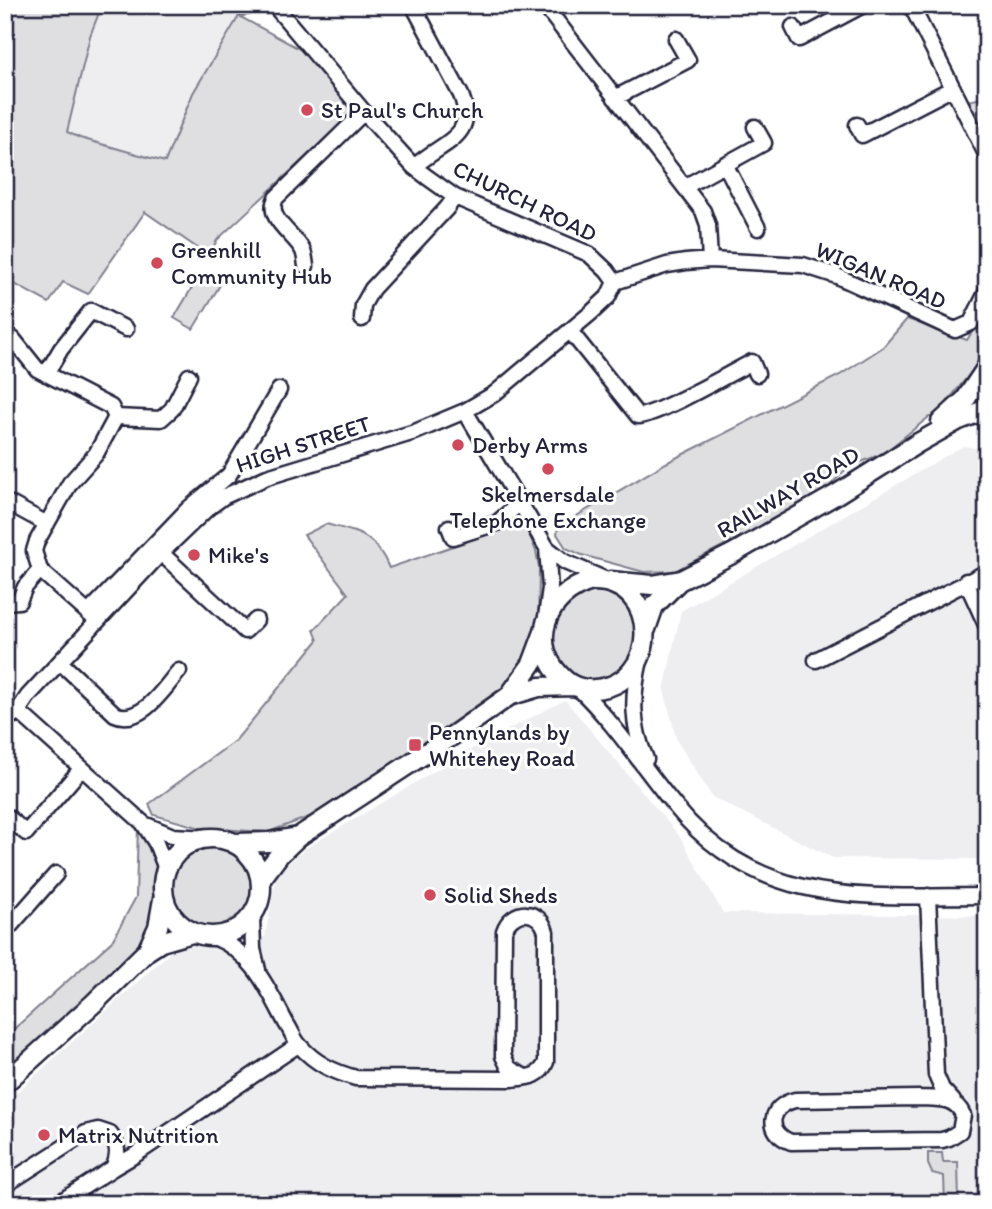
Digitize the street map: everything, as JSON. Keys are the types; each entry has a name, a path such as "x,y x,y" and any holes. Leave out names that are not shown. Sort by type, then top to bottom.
{"main road":[{"name":"RAILWAY ROAD","path":"918,443 965,400 987,367"},
{"name":"RAILWAY ROAD","path":"645,634 654,606 681,580 734,554 959,420 987,409"},
{"name":"RAILWAY ROAD","path":"608,581 645,585 681,580"},
{"path":"261,879 279,855 298,838 509,696 527,673 554,606 571,589 592,581 608,581 618,584 632,596 641,614 645,634 640,656 628,675 599,689 575,686 539,687 509,696"},
{"path":"545,630 544,644 551,662 556,671 575,686"},
{"path":"147,951 158,927 166,869 183,847 208,838 234,843 298,838"},
{"path":"5,1083 147,951 161,942 192,933 214,937 235,931 252,917 258,905 261,879 251,858 234,843"},
{"path":"163,898 174,919 192,933"}],"street":[{"path":"234,5 256,5"},
{"name":"CHURCH ROAD","path":"274,5 364,112 414,166 454,197 589,254 615,282"},
{"path":"413,5 461,95 466,107 467,122 458,135 414,166"},
{"path":"562,5 546,9 703,211 708,225 710,260"},
{"path":"793,27 799,39 863,5"},
{"path":"911,5 987,156"},
{"path":"615,98 688,60 677,39"},
{"path":"857,125 862,135 953,89"},
{"path":"306,266 303,251 275,215 273,203 364,112"},
{"path":"686,186 764,143 755,127"},
{"path":"725,164 758,228"},
{"path":"366,315 363,305 372,289 454,197"},
{"name":"WIGAN ROAD","path":"615,282 667,265 710,260 790,264 814,268 955,330 963,329 971,323 987,291"},
{"name":"HIGH STREET","path":"5,721 18,711 60,662 92,616 208,508 249,484 415,432 465,411 494,394 570,331 608,297 615,282"},
{"path":"46,374 61,349 91,311 126,329"},
{"path":"570,331 638,415 665,407 752,362 757,374"},
{"path":"5,333 31,363 46,374 111,407 116,417"},
{"path":"116,417 161,419 172,409 191,377"},
{"path":"116,417 100,449 70,484 34,551 40,570 92,616 188,509 228,477 279,390"},
{"path":"465,411 547,546 575,568 608,581"},
{"path":"5,501 47,524"},
{"path":"449,527 453,537 497,523 521,502"},
{"path":"545,630 550,588 547,546"},
{"path":"161,553 245,631 256,620"},
{"path":"5,602 19,601 25,587 40,570"},
{"path":"816,660 987,572"},
{"path":"966,581 987,627"},
{"path":"640,656 634,688 634,715 640,747 653,777"},
{"path":"60,662 115,714 125,718 143,710 179,671"},
{"path":"575,686 598,708 675,807 697,830 724,852 775,880 844,895 987,897"},
{"path":"18,711 138,819 156,843 166,869"},
{"path":"8,817 26,832 81,769"},
{"path":"138,819 173,835 208,838"},
{"path":"5,932 53,878 61,892"},
{"path":"928,896 936,1074 942,1089 953,1101 961,1110 963,1126 955,1135 942,1140 791,1142 780,1136 774,1127 776,1110 795,1100 918,1098 953,1101"},
{"path":"252,917 258,970 299,1045 317,1062 334,1072 356,1078 513,1079 525,1077 540,1072 544,1068 546,1056 546,932 542,921 528,913 512,918 504,931 503,1056 509,1068 525,1077"},
{"path":"214,937 234,947 258,970"},
{"path":"57,1204 129,1160 299,1045"},
{"path":"480,1078 495,1069 503,1056"},
{"path":"918,1098 936,1074"},
{"path":"5,1185 92,1130 105,1131 116,1141 132,1147 149,1145"},
{"path":"113,1168 117,1154 116,1141"}],"shaded area":[{"path":"5,5 217,5 239,16 193,93 165,162 80,138 5,105"},
{"path":"5,5 102,5 90,36 67,132 80,138 165,162 193,93 239,16 307,53 358,108 217,240 209,256 145,212 88,294 63,282 49,303 5,279"},
{"path":"987,97 987,152 963,102"},
{"path":"200,274 220,285 193,329 174,318"},
{"path":"987,308 987,343 983,346 987,348 987,353 947,402 945,410 929,417 884,453 848,467 822,494 675,571 644,572 582,555 566,548 557,534 558,527 666,463 840,375 883,347 907,319 967,340"},
{"path":"963,446 987,450 987,859 833,858 712,797 677,741 664,690 681,611"},
{"path":"515,512 529,534 539,567 538,636 527,659 509,684 437,735 309,817 268,832 201,828 154,815 149,804 236,740 318,640 314,630 348,594 304,535 326,524 357,533 378,548 389,568 500,530"},
{"path":"590,589 620,598 631,611 636,629 630,660 616,674 600,681 582,680 575,676 556,656 554,647 554,626 559,613 569,601"},
{"path":"565,700 681,838 723,913 987,916 987,1204 5,1204 5,1103 176,947 265,937 277,873 306,848 480,744"},
{"path":"138,825 148,836 156,860 154,919 147,935 117,972 5,1076 5,1037 112,941 136,897"},
{"path":"203,848 219,848 233,855 244,866 251,880 248,903 233,921 219,928 203,928 189,921 178,910 171,896 171,880 178,866 189,855"},
{"path":"928,1153 942,1153 943,1162 958,1162 959,1204 945,1204 944,1176 932,1173 928,1164"}],"place":[{"name":"St Paul's Church","path":"307,110"},
{"name":"Greenhill Community Hub","path":"157,263"},
{"name":"Derby Arms","path":"458,445"},
{"name":"Skelmersdale Telephone Exchange","path":"548,469"},
{"name":"Mike's","path":"194,555"},
{"name":"Pennylands by Whitehey Road","path":"415,745"},
{"name":"Solid Sheds","path":"430,895"},
{"name":"Matrix Nutrition","path":"44,1135"}]}
